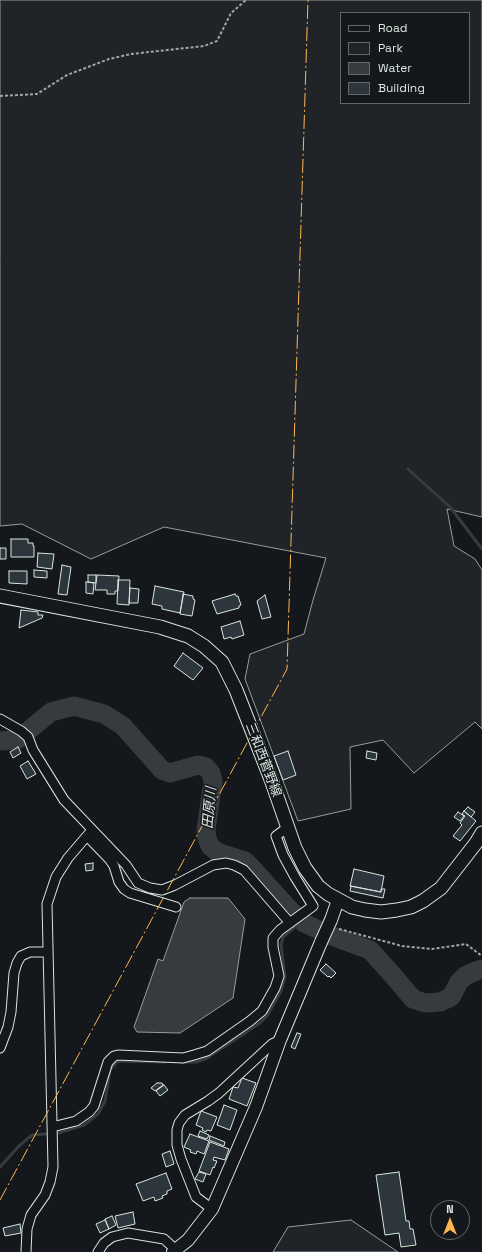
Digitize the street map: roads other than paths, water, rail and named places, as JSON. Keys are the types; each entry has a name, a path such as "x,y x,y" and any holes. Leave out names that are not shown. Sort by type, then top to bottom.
{"main road":[{"name":"三和西菅野線","path":"0,596 160,627 188,636 204,646 222,662 236,690 272,782 295,848 305,868 318,886 328,894 352,907 381,912 411,907 423,901 441,888 482,833"}],"street":[{"path":"0,719 25,734 33,750 64,800 114,866 124,889 130,893 176,908"},
{"path":"52,1132 76,1121 90,1112 94,1106 108,1062 114,1056 183,1058 194,1055 207,1051 250,1022 262,1011 275,988 279,976 272,947 273,938 280,930 313,906 283,855 276,836 288,827"},
{"path":"89,833 126,865 138,883 150,888 162,890 175,885 213,865 226,863 234,865 244,870 291,922"},
{"path":"26,1252 27,1229 31,1215 45,1195 50,1182 53,1167 47,904 56,877 68,858 89,833"},
{"path":"98,1252 104,1243 112,1237 128,1233 164,1239 174,1251 188,1240 212,1209 256,1107 280,1040 321,942 331,923 338,900"},
{"path":"0,1048 8,1027 11,1012 14,973 17,963 22,956 30,952 48,952"},
{"path":"212,1209 196,1197 181,1159 177,1145 177,1130 179,1123 185,1116 219,1093 272,1044 280,1040"}],"water":[{"path":"190,898 228,898 245,919 233,998 180,1033 137,1032 134,1027 158,959 163,961 184,902"}],"waterway":[{"path":"408,469 450,507 482,549"},
{"name":"田原川","path":"0,741 17,740 51,712 74,706 104,714 123,726 162,770 170,773 198,765 206,767 211,773 213,781 206,830 210,846 217,852 245,861 304,923 332,936 370,950 413,999 425,1003 440,1002 451,997 459,982 465,976 482,969"},
{"path":"181,1062 197,1062 207,1058 260,1023 267,1016 281,991 285,977 281,945 283,937 302,921"},
{"path":"0,1167 19,1146 32,1135 58,1133 84,1125 98,1114 105,1101 110,1070 117,1062 165,1062"}]}
